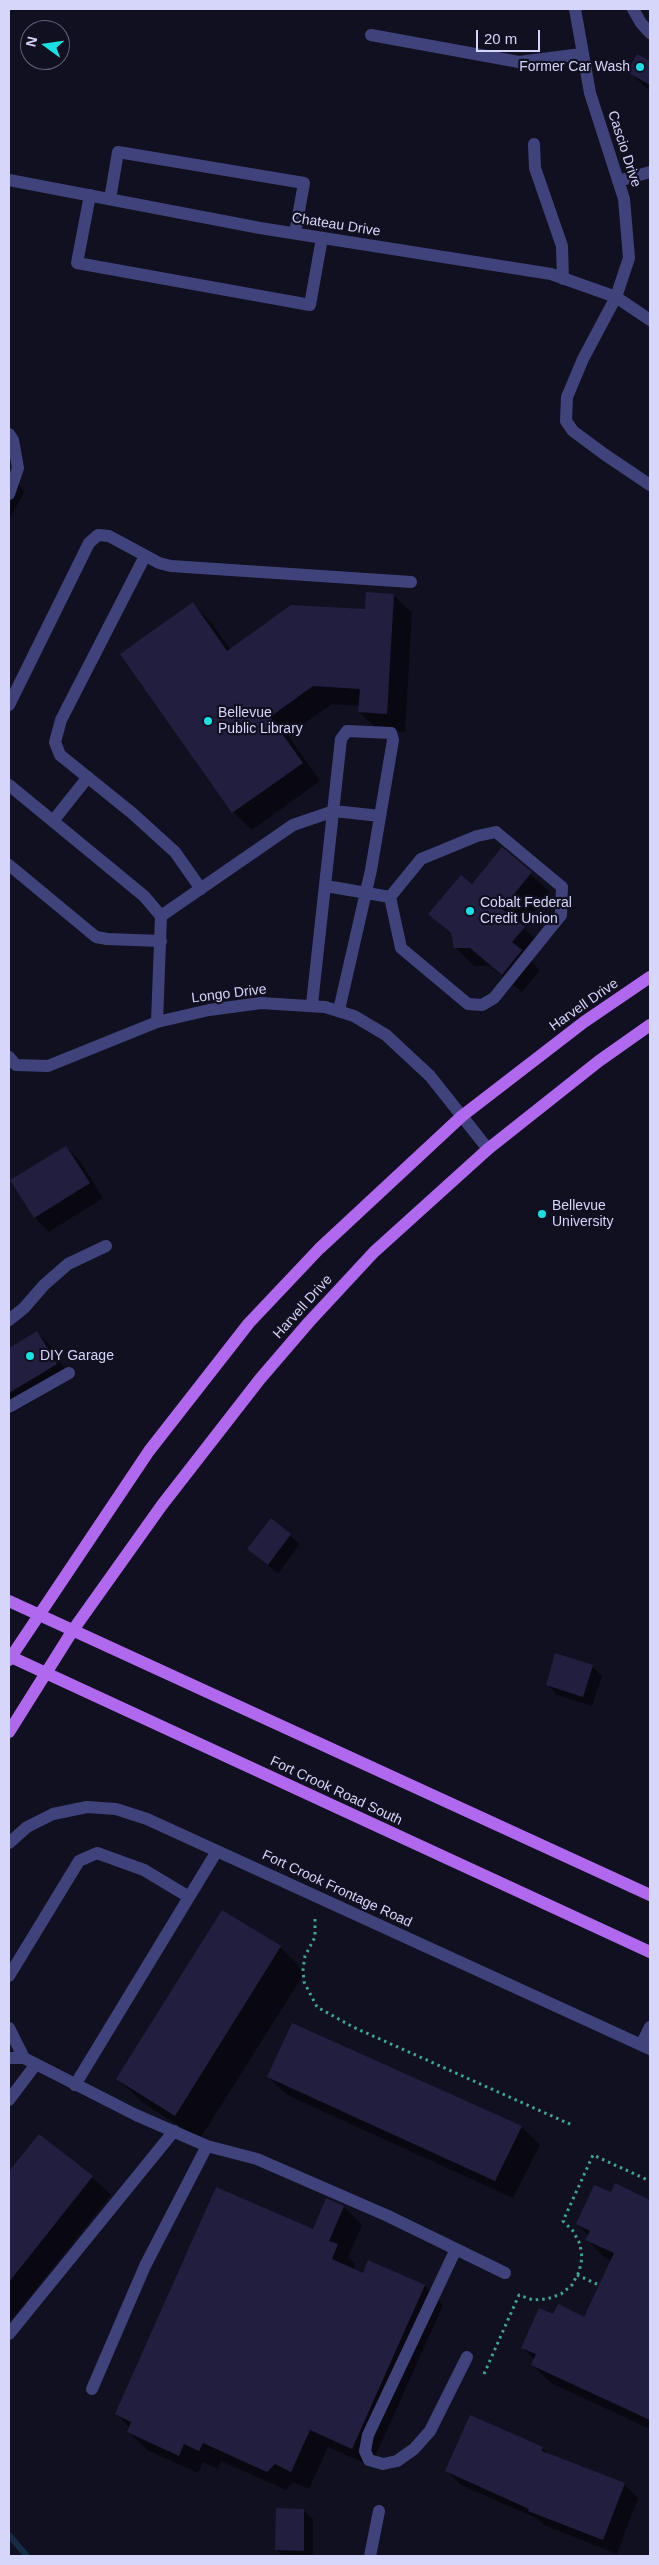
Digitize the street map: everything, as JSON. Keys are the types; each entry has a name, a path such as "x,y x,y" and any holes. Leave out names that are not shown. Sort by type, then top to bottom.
{"main road":[{"name":"Harvell Drive","path":"9,1658 149,1451 249,1323 319,1249 462,1116 584,1022 650,977"},
{"name":"Harvell Drive","path":"9,1732 73,1630 162,1505 260,1379 374,1252 488,1148 599,1061 650,1025"},
{"path":"9,1601 650,1895"},
{"name":"Fort Crook Road South","path":"9,1658 46,1673 650,1952"}],"street":[{"name":"Cascio Drive","path":"574,9 581,54 590,93 624,199 629,258 616,297 583,359 567,397 566,421 573,431 650,485"},
{"path":"633,9 641,23 650,33"},
{"path":"371,34 519,62 581,54"},
{"path":"534,144 535,168 562,246 563,279"},
{"path":"110,199 118,152 304,183 295,233"},
{"path":"618,181 650,172"},
{"name":"Chateau Drive","path":"9,180 322,238 551,274 616,297 650,320"},
{"path":"90,195 77,264 310,305 322,238"},
{"path":"9,434 13,440 18,468 9,494"},
{"path":"9,705 91,539 104,534 145,556 171,566 411,582"},
{"path":"145,556 61,720 55,742 60,754 175,852 201,889"},
{"path":"312,1004 341,739 343,733 347,731 391,733 393,740 366,892 339,1010"},
{"path":"53,821 88,777"},
{"path":"9,785 144,896 161,916 157,1022"},
{"path":"161,916 293,825 334,811 380,816"},
{"path":"496,832 562,887 561,915 494,998 482,1005 468,1004 401,948 390,896 421,859 477,836 496,832"},
{"path":"9,865 96,937 160,941"},
{"path":"326,886 390,896"},
{"name":"Longo Drive","path":"12,1061 48,1066 157,1022 209,1010 261,1003 312,1004 339,1010 362,1020 386,1035 430,1076 488,1148"},
{"path":"9,1320 24,1308 44,1285 68,1264 106,1246"},
{"path":"9,1407 69,1374"},
{"name":"Fort Crook Frontage Road","path":"9,1844 27,1827 53,1814 87,1807 116,1809 148,1819 646,2047"},
{"path":"75,2085 217,1851"},
{"path":"9,1976 79,1861 97,1853 144,1870 189,1897"},
{"path":"646,2047 650,2027"},
{"path":"9,2028 30,2061"},
{"path":"9,2058 30,2061 75,2085 207,2146 257,2159 388,2216 505,2273"},
{"path":"9,2100 30,2061"},
{"path":"9,2334 174,2131"},
{"path":"92,2389 145,2266 207,2146"},
{"path":"456,2249 368,2436 365,2451 369,2460 383,2464 397,2461 414,2449 430,2432 467,2356"},
{"path":"370,2556 379,2511"}],"path":[{"path":"315,1919 315,1936 305,1956 303,1969 304,1982 317,2006 353,2027 572,2125"},
{"path":"484,2374 519,2295 533,2300 547,2299 561,2294 572,2285 577,2275 582,2258 580,2244 573,2231 563,2221 593,2155 650,2181"},
{"path":"577,2275 599,2285"}],"building":[{"name":"Former Car Wash","path":"637,54 650,61 650,85 627,72"},
{"path":"366,592 394,594 387,714 358,712 360,689 313,686 270,717 303,763 232,813 120,654 193,602 227,651 291,605 365,609"},
{"path":"502,847 532,872 502,909 525,927 512,942 522,950 502,975 470,948 454,948 451,933 428,914 461,875 472,884"},
{"path":"66,1146 90,1183 34,1218 10,1180"},
{"name":"DIY Garage","path":"37,1331 57,1364 9,1393 9,1348"},
{"path":"271,1518 291,1534 268,1565 247,1549"},
{"path":"555,1653 593,1665 583,1697 546,1685"},
{"path":"222,1910 281,1946 175,2116 116,2079"},
{"path":"292,2023 522,2126 495,2181 267,2077"},
{"path":"39,2134 93,2176 9,2282 9,2171"},
{"path":"615,2183 650,2200 650,2420 531,2365 536,2354 521,2348 539,2308 553,2314 558,2304 584,2317 614,2253 585,2240 590,2231 576,2224 594,2185 611,2192"},
{"path":"216,2187 313,2229 326,2198 344,2206 329,2241 338,2244 332,2259 363,2273 368,2260 425,2285 352,2449 310,2430 291,2472 275,2464 267,2472 203,2443 199,2451 184,2444 179,2456 127,2432 131,2422 115,2414"},
{"path":"470,2415 543,2447 542,2451 625,2483 603,2540 528,2511 529,2509 445,2471"},
{"path":"276,2508 304,2509 304,2551 275,2550"}],"waterway":[{"path":"9,2535 27,2556"}],"place":[{"name":"Former Car Wash","path":"640,67"},
{"name":"Bellevue Public Library","path":"208,721"},
{"name":"Cobalt Federal Credit Union","path":"470,911"},
{"name":"Bellevue University","path":"542,1214"},
{"name":"DIY Garage","path":"30,1356"}]}
